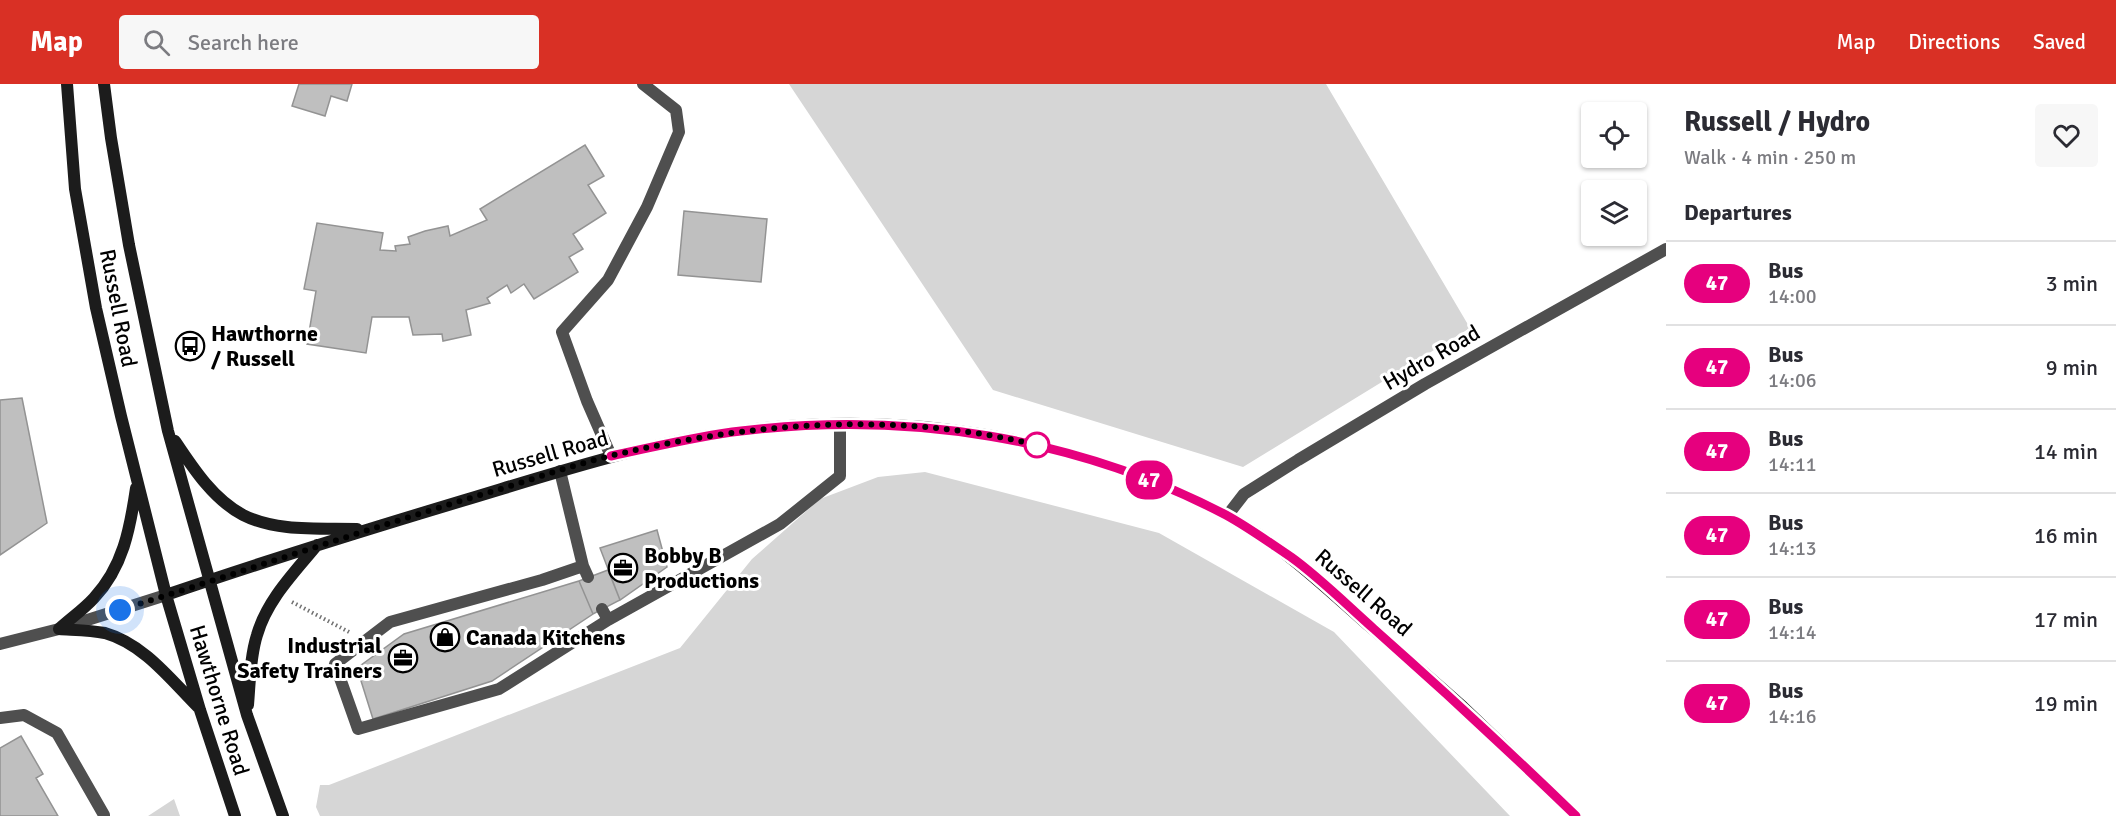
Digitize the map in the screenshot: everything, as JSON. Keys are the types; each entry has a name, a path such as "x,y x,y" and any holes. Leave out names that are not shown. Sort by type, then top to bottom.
{"main road":[{"name":"Russell Road","path":"67,84 75,189 94,297 166,595 317,545 611,456 739,431 840,424 955,430 1048,447 1125,471 1162,485 1227,516 1294,559 1462,707 1576,816"},
{"name":"Russell Road","path":"104,84 129,245 168,431 211,580"},
{"path":"168,431 207,485 241,514 276,525 367,530"},
{"path":"59,629 93,599 117,566 130,526 137,480"},
{"path":"248,715 253,657 263,619 270,604 317,545"},
{"name":"Hawthorne Road","path":"211,580 248,715 283,816"},
{"name":"Hawthorne Road","path":"166,595 200,710 235,816"},
{"path":"59,629 104,633 137,648 200,710"}],"street":[{"path":"611,456 587,401 562,332 608,280 647,207 679,132 676,110 643,84"},
{"name":"Hydro Road","path":"1227,516 1244,494 1298,460 1425,384 1666,249"},
{"path":"560,471 585,572 542,580 390,622 335,664 358,729 499,689 605,615 780,524 840,476 840,424"},
{"path":"0,644 59,629 166,595"},
{"path":"0,718 24,715 57,733 104,815"}],"path":[{"path":"291,602 367,640"}],"shaded area":[{"path":"789,84 1326,84 1470,328 1243,467 993,390"},
{"path":"925,472 1159,533 1334,632 1510,816 320,816 316,807 320,785 329,785 680,648 752,559 820,499 878,477"},
{"path":"174,799 180,816 148,816"}],"building":[{"path":"299,84 352,84 347,101 331,96 325,116 292,106"},
{"path":"585,145 604,176 588,185 606,213 573,234 583,249 569,257 578,272 534,299 524,284 511,293 507,285 487,298 490,303 466,310 471,335 443,341 442,334 413,335 409,317 372,317 366,353 307,344 316,291 304,289 317,223 383,233 380,250 396,251 395,246 410,244 408,237 448,226 450,236 487,220 480,209"},
{"path":"684,211 767,219 761,282 678,275"},
{"path":"22,398 47,523 0,555 0,400"},
{"path":"657,530 667,567 620,600 600,548"},
{"path":"608,570 620,600 593,614 579,581"},
{"path":"579,581 593,614 492,681 373,719 357,668 404,634"},
{"path":"21,736 43,774 36,778 58,816 0,816 0,748"}],"bus line":[{"name":"47","path":"611,456 739,431 813,425 888,425 920,426 985,434 1048,447 1125,471 1162,485 1227,516 1294,559 1462,707 1576,816"}],"place":[{"name":"Hawthorne / Russell","path":"190,346"},
{"name":"Bobby B Productions","path":"623,568"},
{"name":"Canada Kitchens","path":"445,637"},
{"name":"Industrial Safety Trainers","path":"403,658"}],"route":[{"path":"120,610 333,540 611,456 703,437 775,427 852,424 920,426 985,434 1037,445"}]}
